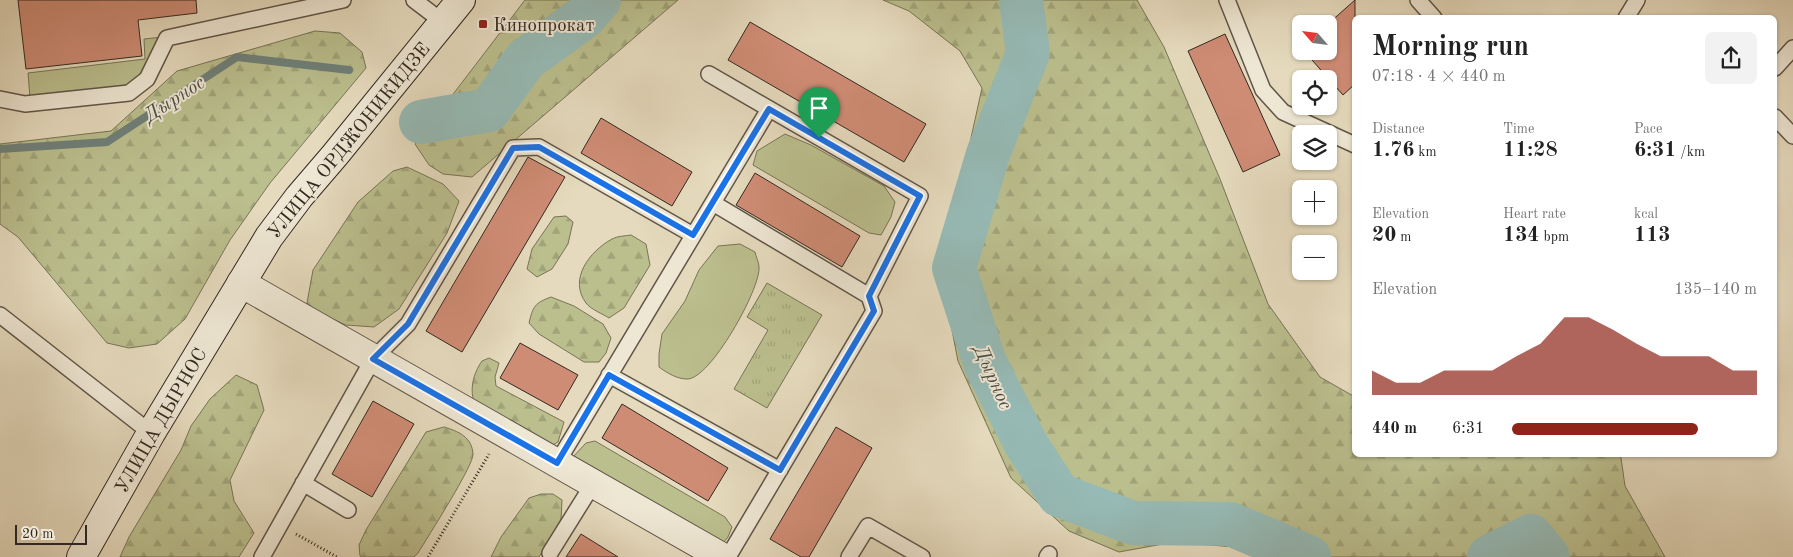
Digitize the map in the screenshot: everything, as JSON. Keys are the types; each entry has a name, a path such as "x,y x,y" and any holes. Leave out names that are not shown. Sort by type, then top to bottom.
{"main road":[{"name":"УЛИЦА ОРДЖОНИКИДЗЕ","path":"241,283 269,237 299,197 461,0"},
{"path":"241,283 715,555"},
{"name":"УЛИЦА ДЫРНОС","path":"81,557 241,283"}],"lane":[{"path":"0,99 24,104 129,93 147,79 167,38 344,0"},
{"path":"414,0 443,22"},
{"path":"1227,0 1263,90 1282,112 1352,145"},
{"path":"1418,0 1431,15"},
{"path":"1628,15 1637,0"},
{"path":"1777,66 1793,48"},
{"path":"708,74 920,196 869,296"},
{"path":"557,463 769,109"},
{"path":"1777,119 1793,136"},
{"path":"262,557 373,359 408,324 513,148 539,147 693,235"},
{"path":"713,203 869,296 874,311 780,470 715,555"},
{"path":"0,315 152,433"},
{"path":"609,375 780,470"},
{"path":"303,483 348,510"},
{"path":"550,553 593,484"},
{"path":"850,557 868,526 922,557"}],"path":[{"path":"428,557 502,432"},
{"path":"274,535 285,532 296,534 337,557"}],"green space":[{"path":"525,0 678,0 472,177 443,174 429,165 415,144"},
{"path":"883,0 1137,0 1164,47 1220,179 1268,304 1320,377 1352,395 1352,457 1620,457 1625,486 1665,557 1265,557 1247,548 1174,542 1119,552 1069,531 1011,478 958,361 941,274 982,88 960,51 909,11"},
{"path":"315,31 340,33 362,52 366,68 270,183 230,240 185,319 157,344 129,348 107,343 18,237 0,224 0,144 111,131 177,71"},
{"path":"163,37 148,68 124,89 30,98 28,73 145,59 144,39"},
{"path":"785,134 811,145 884,186 895,202 891,217 881,235 869,233 753,165 757,151"},
{"path":"407,167 443,184 459,201 447,233 399,309 374,327 346,325 319,313 307,303 313,270 358,202 393,171"},
{"path":"566,216 573,222 568,244 552,269 537,277 527,269 532,249 554,217"},
{"path":"631,235 646,244 650,265 624,308 609,318 586,303 579,285 581,275 589,258 604,244 616,237"},
{"path":"740,244 755,252 759,263 757,278 743,312 720,350 697,375 687,379 680,378 659,367 662,334 685,301 699,270 718,246"},
{"path":"767,283 822,315 767,408 734,389 768,330 747,317"},
{"path":"551,297 574,306 603,324 611,338 606,353 599,362 584,362 539,334 529,323 536,306 541,301"},
{"path":"489,358 499,363 495,377 496,386 564,422 558,442 551,446 475,405 472,394 474,377 482,361"},
{"path":"236,375 257,385 264,410 230,480 234,501 254,533 239,557 120,557 129,537 181,450 191,426 210,399"},
{"path":"444,427 459,433 467,439 473,454 466,472 418,553 414,557 360,556 359,545 366,530 426,432"},
{"path":"595,441 725,517 732,527 728,537 721,546 571,459 586,443"},
{"path":"541,494 553,494 562,500 561,520 539,557 491,557 501,537 529,498"}],"building":[{"path":"18,0 196,0 197,13 138,20 142,56 26,69"},
{"path":"1355,0 1355,15 1352,15 1352,87 1343,95 1337,88 1337,70 1321,70 1312,60 1338,60 1338,15"},
{"path":"750,22 926,124 904,162 728,60"},
{"path":"1225,34 1280,155 1243,172 1188,51"},
{"path":"601,118 692,172 672,206 581,153"},
{"path":"528,157 565,177 462,352 426,331"},
{"path":"755,173 860,236 842,267 736,205"},
{"path":"520,343 578,375 558,410 500,378"},
{"path":"373,401 414,424 372,497 332,474"},
{"path":"622,404 728,468 708,501 602,438"},
{"path":"836,427 872,448 809,557 801,557 770,539"},
{"path":"581,534 618,557 566,557"}],"waterway":[{"name":"Дырнос","path":"421,122 489,110 525,60 584,17 599,0"},
{"name":"Дырнос","path":"1021,0 1028,53 988,154 954,268 985,363 1026,444 1059,495 1133,523 1230,524 1309,557"},
{"name":"Дырнос","path":"0,149 107,142 237,57 349,70"},
{"name":"Дырнос","path":"1489,557 1531,536 1548,557"}],"place":[{"name":"Кинопрокат","path":"483,24"}],"route":[{"path":"769,109 819,138 920,196 869,296 874,311 780,470 609,375 557,463 373,359 408,324 513,148 539,147 693,235 769,109"}]}
